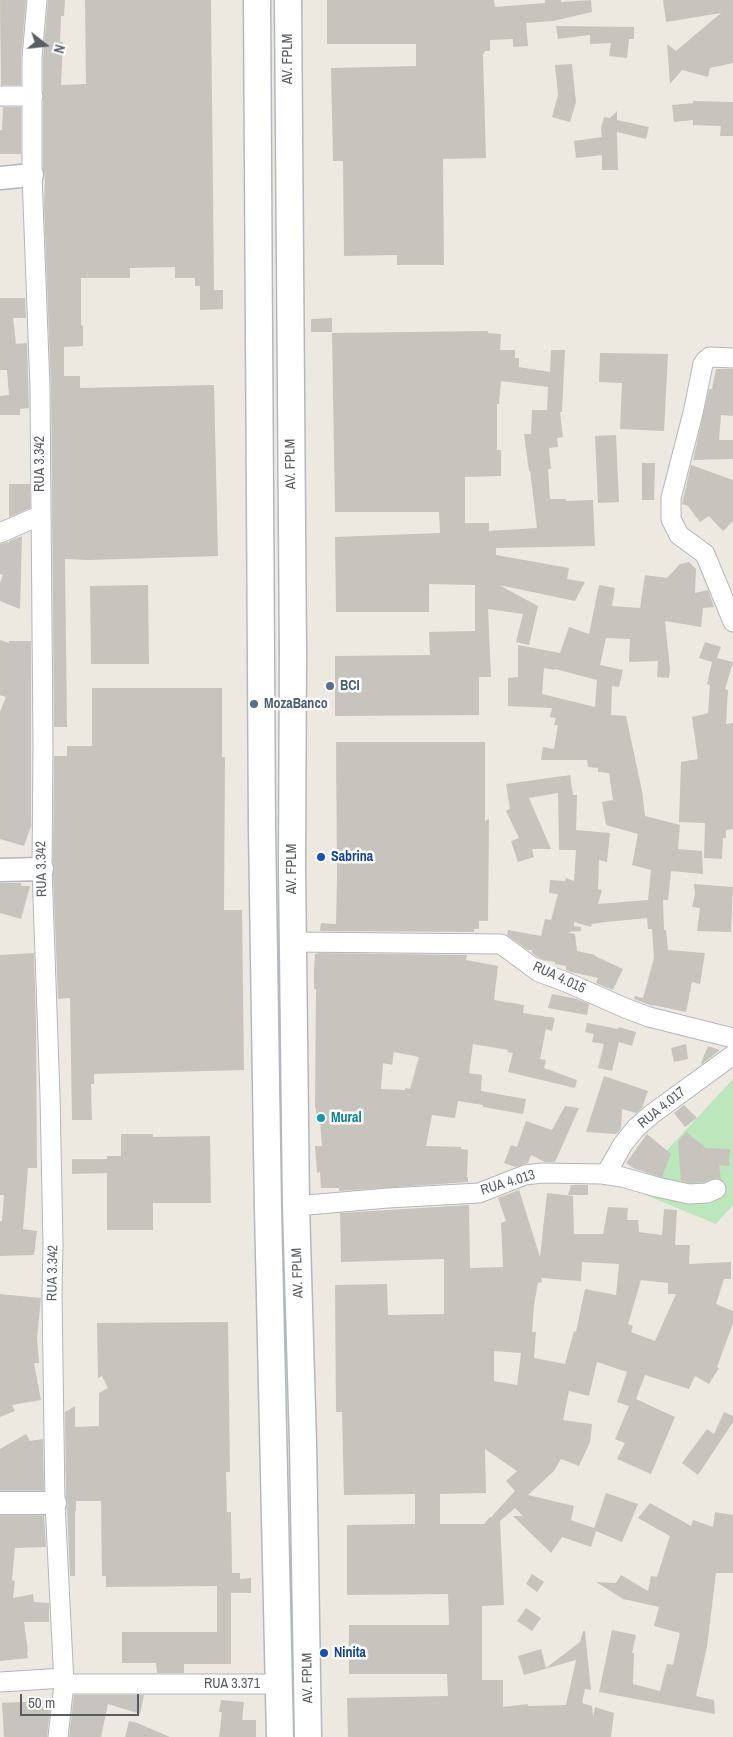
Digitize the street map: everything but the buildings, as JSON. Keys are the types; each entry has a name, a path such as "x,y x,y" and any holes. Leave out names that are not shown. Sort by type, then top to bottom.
{"main road":[{"name":"AV. FPLM","path":"257,0 262,829 268,1209 280,1737"},
{"name":"AV. FPLM","path":"288,0 292,867 296,1206 303,1443 308,1737"},
{"path":"261,598 292,596"}],"street":[{"name":"RUA 3.342","path":"37,0 32,58 32,175 40,388 43,736 42,869 54,1244 52,1294 55,1504 64,1681 58,1737"},
{"path":"0,96 32,96"},
{"path":"0,178 32,175"},
{"path":"733,358 710,357 703,364 693,414 671,498 671,519 679,535 705,554 733,622"},
{"path":"0,533 41,515"},
{"path":"0,870 42,869"},
{"name":"RUA 4.015","path":"294,942 501,944 539,972 625,1008 649,1017 733,1038"},
{"name":"RUA 4.017","path":"606,1174 623,1144 636,1128 652,1114 733,1055"},
{"name":"RUA 4.013","path":"296,1206 388,1198 479,1194 525,1175 542,1173 606,1174 689,1194 707,1193 716,1188"},
{"path":"0,1503 55,1504"},
{"name":"RUA 3.371","path":"0,1682 280,1684"}],"green space":[{"path":"733,1079 733,1205 716,1224 631,1189"}],"place":[{"name":"BCI","path":"330,686"},
{"name":"MozaBanco","path":"254,704"},
{"name":"Sabrina","path":"321,857"},
{"name":"Mural","path":"321,1118"},
{"name":"Ninita","path":"324,1653"}]}
